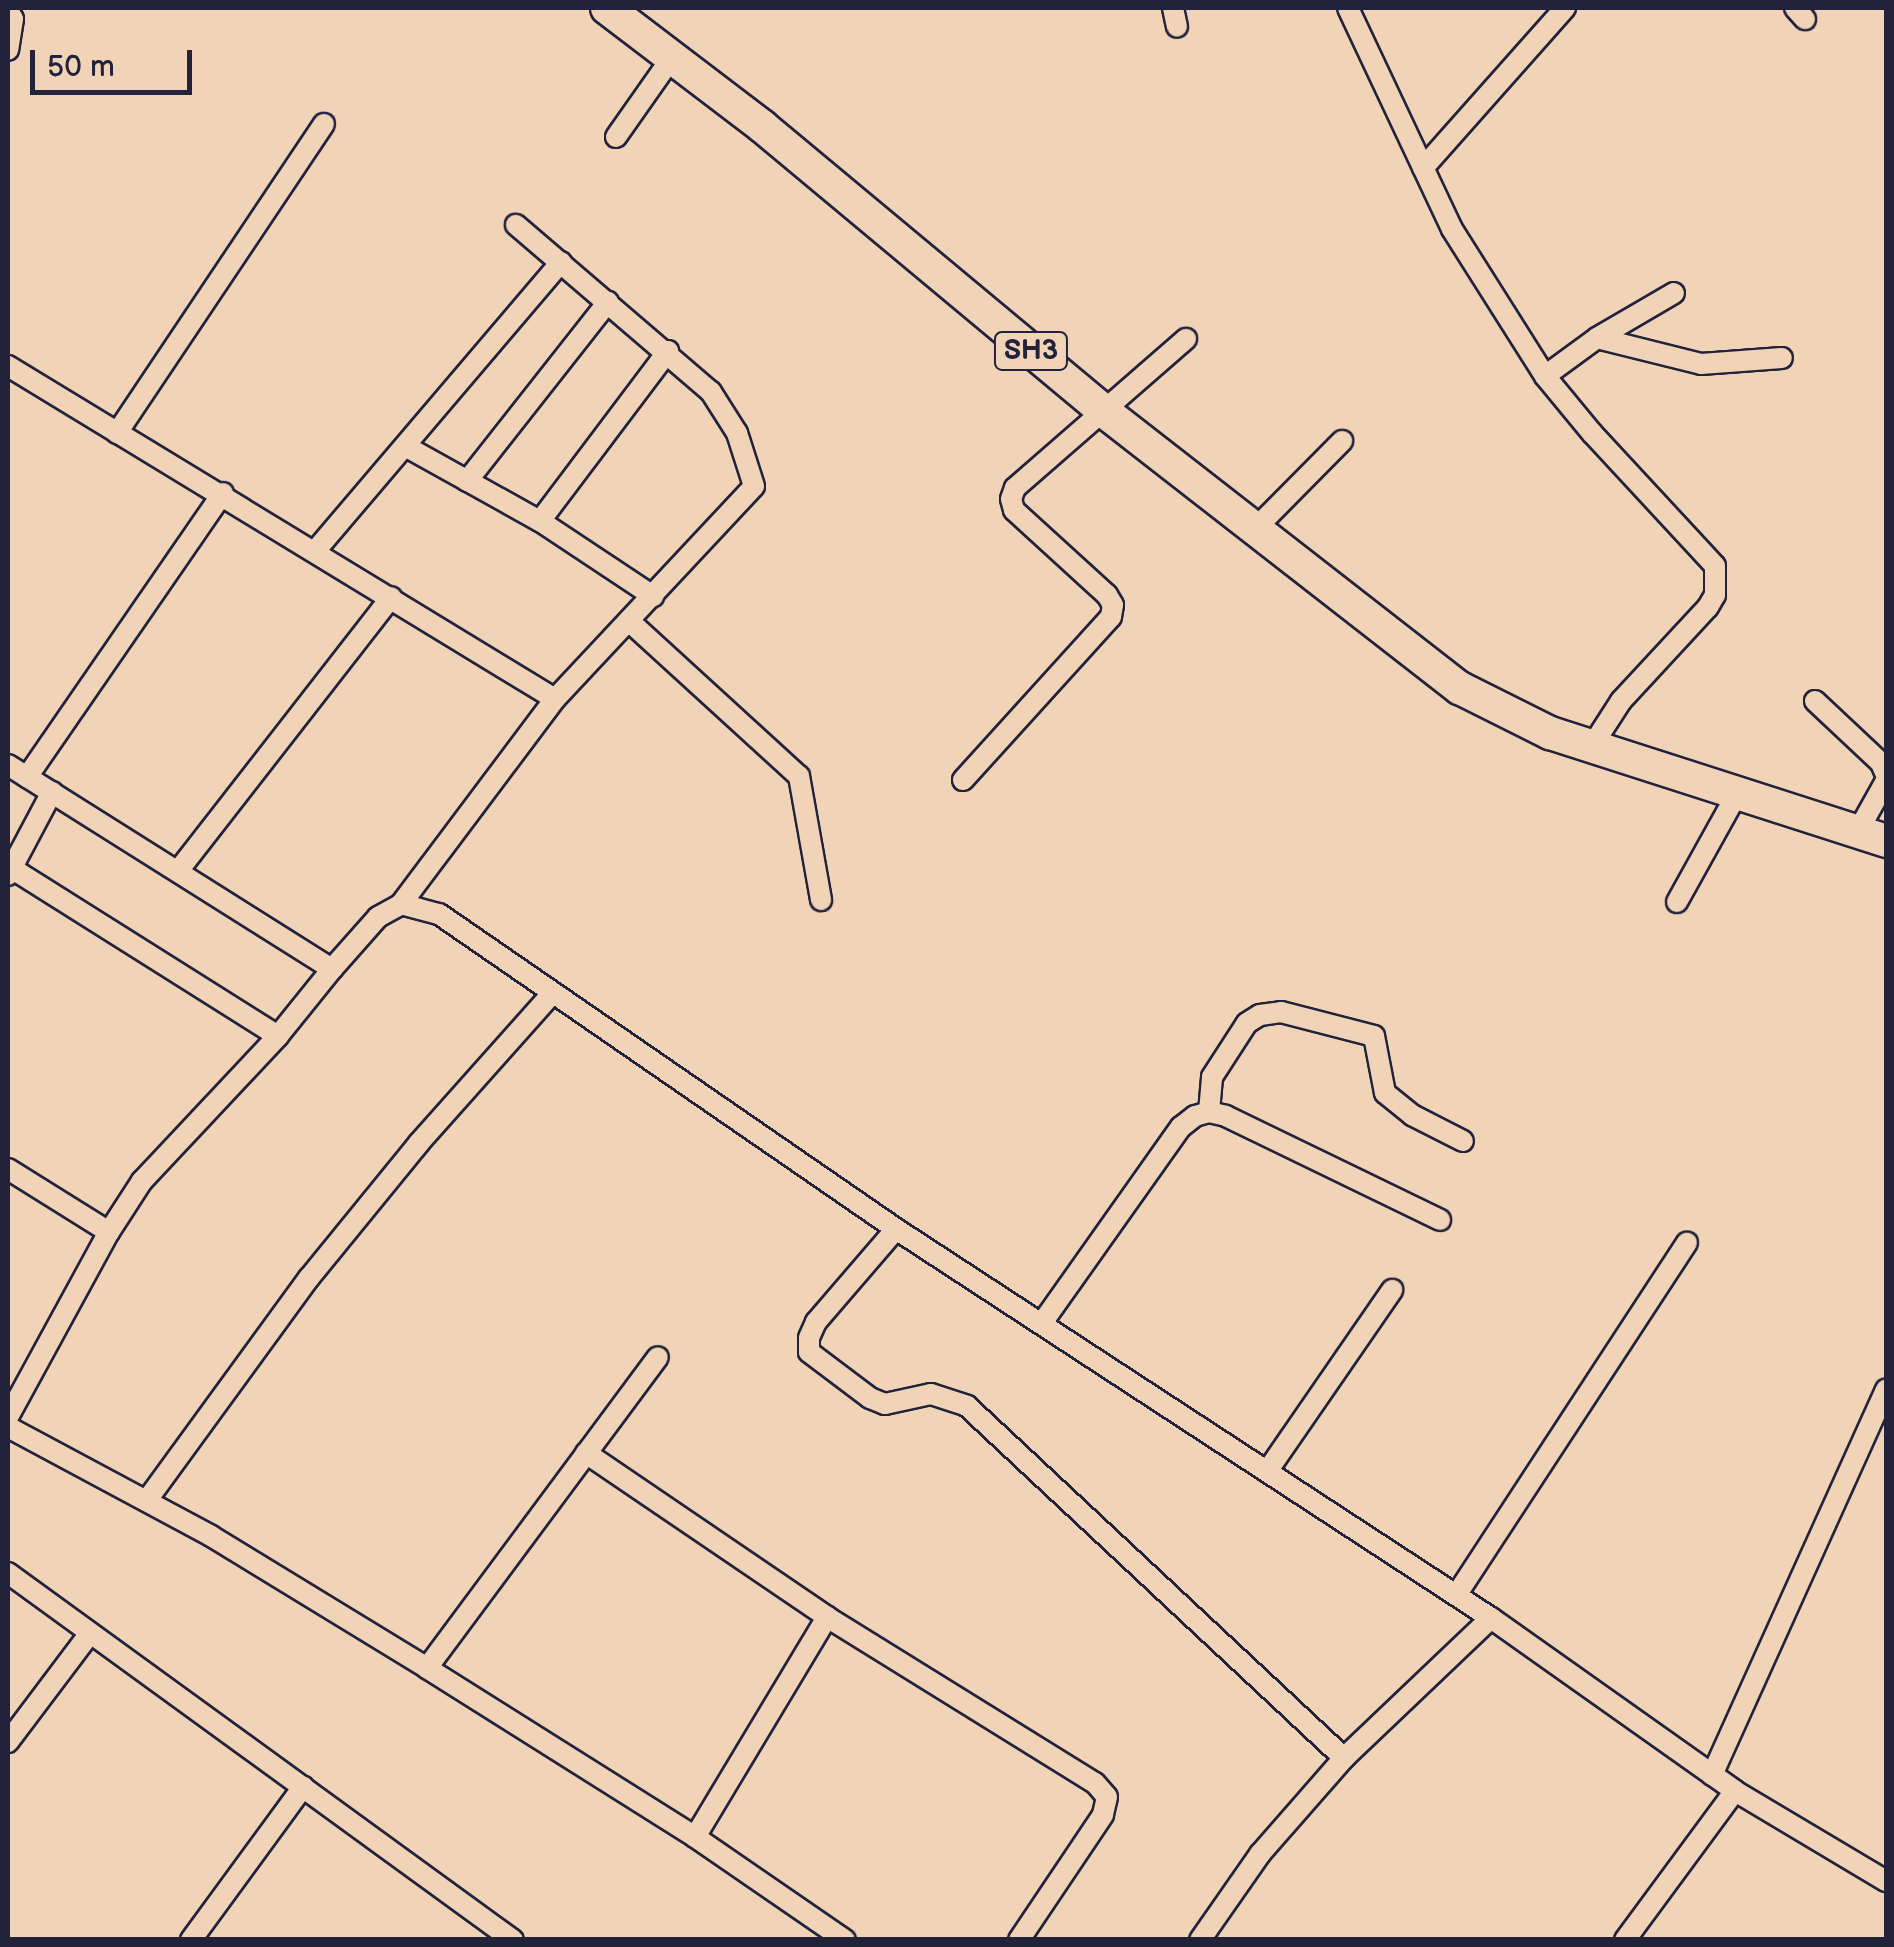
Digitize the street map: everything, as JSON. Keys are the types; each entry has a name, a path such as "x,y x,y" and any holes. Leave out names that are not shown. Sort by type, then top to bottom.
{"main road":[{"name":"SH3","path":"607,8 673,56 1105,412 1460,688 1536,727 1872,836"}],"street":[{"path":"1348,8 1462,248 1545,376 1715,566 1717,580 1708,607 1621,701 1592,746"},
{"path":"1423,168 1565,8"},
{"path":"8,10 13,19 8,50"},
{"path":"616,137 673,56"},
{"path":"117,432 324,124"},
{"path":"8,1417 109,1232 162,1158 278,1036 378,917 401,904 554,699 754,486 738,433 722,405 668,351 516,225"},
{"path":"316,550 561,262"},
{"path":"1545,376 1597,338 1674,293"},
{"path":"468,481 608,302"},
{"path":"963,780 1111,617 1113,606 1107,596 1014,510 1011,499 1015,488 1186,338"},
{"path":"1597,338 1702,364 1782,358"},
{"path":"540,521 668,351"},
{"path":"8,366 223,493 554,699"},
{"path":"1255,529 1342,441"},
{"path":"405,446 540,521 653,596"},
{"path":"27,776 223,493"},
{"path":"178,871 391,597"},
{"path":"628,621 798,776 820,900"},
{"path":"1815,701 1882,763 1886,778 1872,836"},
{"path":"8,765 332,970"},
{"path":"52,792 9,870 278,1036"},
{"path":"1677,902 1738,792"},
{"path":"401,904 439,914 551,995 896,1229 1457,1594 1735,1791 1886,1881"},
{"path":"147,1500 309,1278 419,1142 551,995"},
{"path":"1209,1112 1212,1077 1247,1023 1260,1015 1280,1012 1374,1036 1385,1093 1412,1115 1463,1141"},
{"path":"1042,1323 1180,1128 1194,1116 1209,1112 1226,1116 1440,1220"},
{"path":"8,1169 109,1232"},
{"path":"896,1229 816,1322 808,1338 809,1352 870,1398 885,1404 932,1394 968,1406 1344,1758"},
{"path":"1457,1594 1687,1243"},
{"path":"1268,1470 1392,1290"},
{"path":"427,1668 658,1357"},
{"path":"1712,1775 1886,1388"},
{"path":"8,1427 147,1500 427,1668 695,1837 835,1937"},
{"path":"586,1453 827,1616 1095,1783 1107,1798 1103,1815 1019,1940"},
{"path":"8,1573 513,1940"},
{"path":"695,1837 827,1616"},
{"path":"1200,1940 1260,1854 1344,1758 1491,1618"},
{"path":"8,1742 90,1633"},
{"path":"191,1940 304,1787"},
{"path":"1625,1940 1735,1791"}]}
